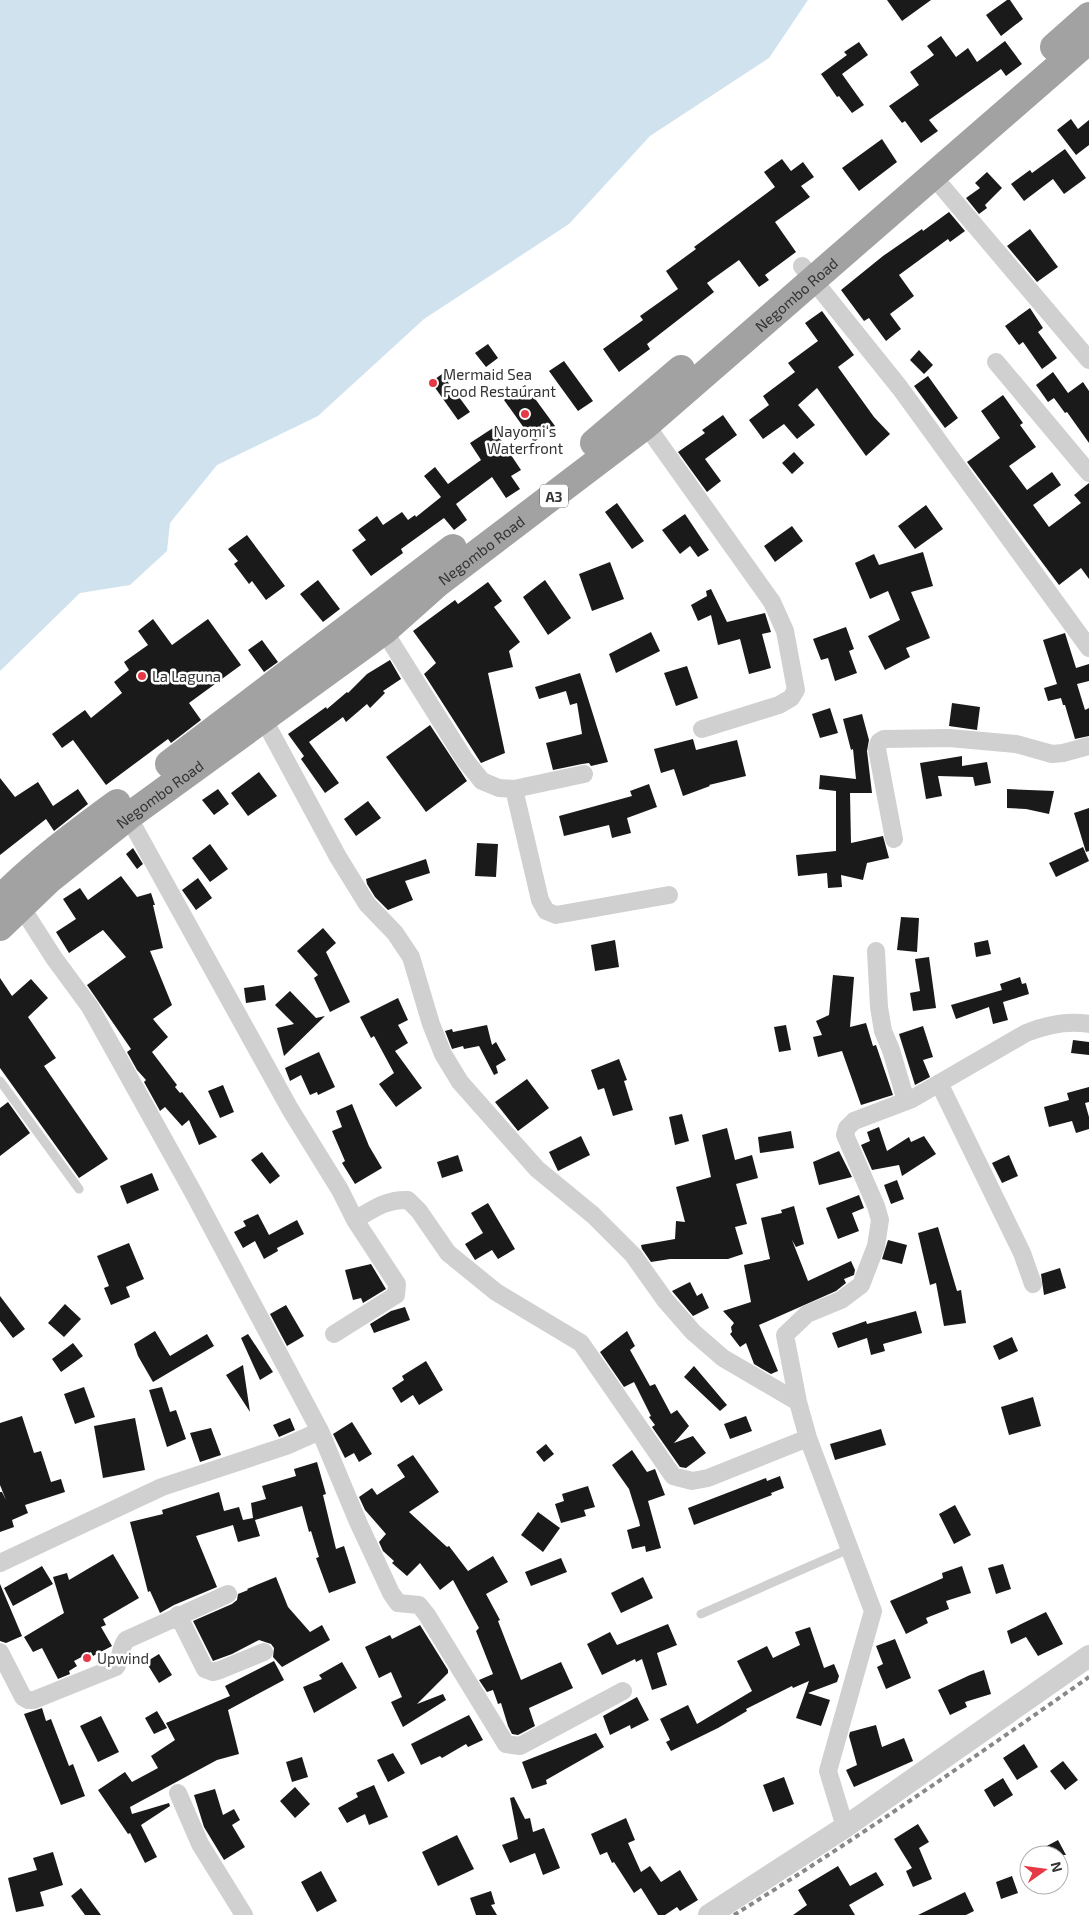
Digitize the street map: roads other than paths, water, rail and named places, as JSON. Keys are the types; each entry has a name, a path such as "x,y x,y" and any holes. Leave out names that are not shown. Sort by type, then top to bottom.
{"highway":[{"name":"Negombo Road","path":"257,710 384,631 438,583 646,425 808,273 1089,16"},
{"name":"Negombo Road","path":"0,927 11,903 50,879 124,809 257,710 509,505 597,440 934,176 1089,40"}],"street":[{"path":"934,176 1089,360"},
{"path":"808,273 900,388 1089,648"},
{"path":"996,362 1089,473"},
{"path":"646,425 772,602 785,631 796,690 791,698 779,705 702,729"},
{"path":"384,631 465,760 482,781 499,788 514,789 584,774"},
{"path":"257,710 338,857 362,896 394,933 411,957 431,1024 443,1054 460,1082 537,1169 593,1215 633,1254 665,1300 693,1332 723,1358 798,1402"},
{"path":"894,839 877,749 879,742 884,739 948,738 1016,744 1052,754 1089,746"},
{"path":"514,789 540,900 546,910 556,915 669,895"},
{"path":"124,809 290,1109 340,1190 356,1220 397,1284 396,1295 334,1334"},
{"path":"11,903 90,1007 193,1192 320,1431 358,1522 391,1593 398,1603 419,1605 427,1615 506,1744 520,1746 623,1691"},
{"path":"876,951 879,1007 883,1031 891,1050 906,1101"},
{"path":"845,1827 828,1771 873,1612 808,1438 798,1402 785,1336 807,1314 841,1300 861,1285 876,1246 880,1220 876,1206 845,1135 847,1128 854,1121 906,1101 1026,1033 1045,1026 1077,1022 1089,1024"},
{"path":"939,1083 1022,1253 1033,1284"},
{"path":"356,1220 375,1208 395,1199 408,1200 419,1211 448,1253 496,1292 581,1343 674,1476 692,1481 708,1478 808,1438"},
{"path":"0,1563 162,1487 286,1446 320,1431"},
{"path":"0,1652 23,1697 28,1700 34,1700 116,1667 120,1660 122,1645 126,1640 228,1594"},
{"path":"178,1615 205,1669 212,1672 220,1670 264,1652"},
{"path":"709,1915 845,1827 1089,1656"},
{"path":"178,1792 200,1844 244,1915"}],"lane":[{"path":"0,1081 79,1189"},
{"path":"701,1614 849,1548"}],"water":[{"path":"0,0 808,0 769,58 650,136 569,224 424,319 318,416 217,465 170,523 167,551 130,585 80,593 0,671"}],"railway":[{"path":"734,1915 913,1799 1089,1677"}],"place":[{"name":"Mermaid Sea Food Restaurant","path":"433,383"},
{"name":"Nayomi‘s Waterfront","path":"525,414"},
{"name":"La Laguna","path":"142,676"},
{"name":"Upwind","path":"87,1658"}]}
